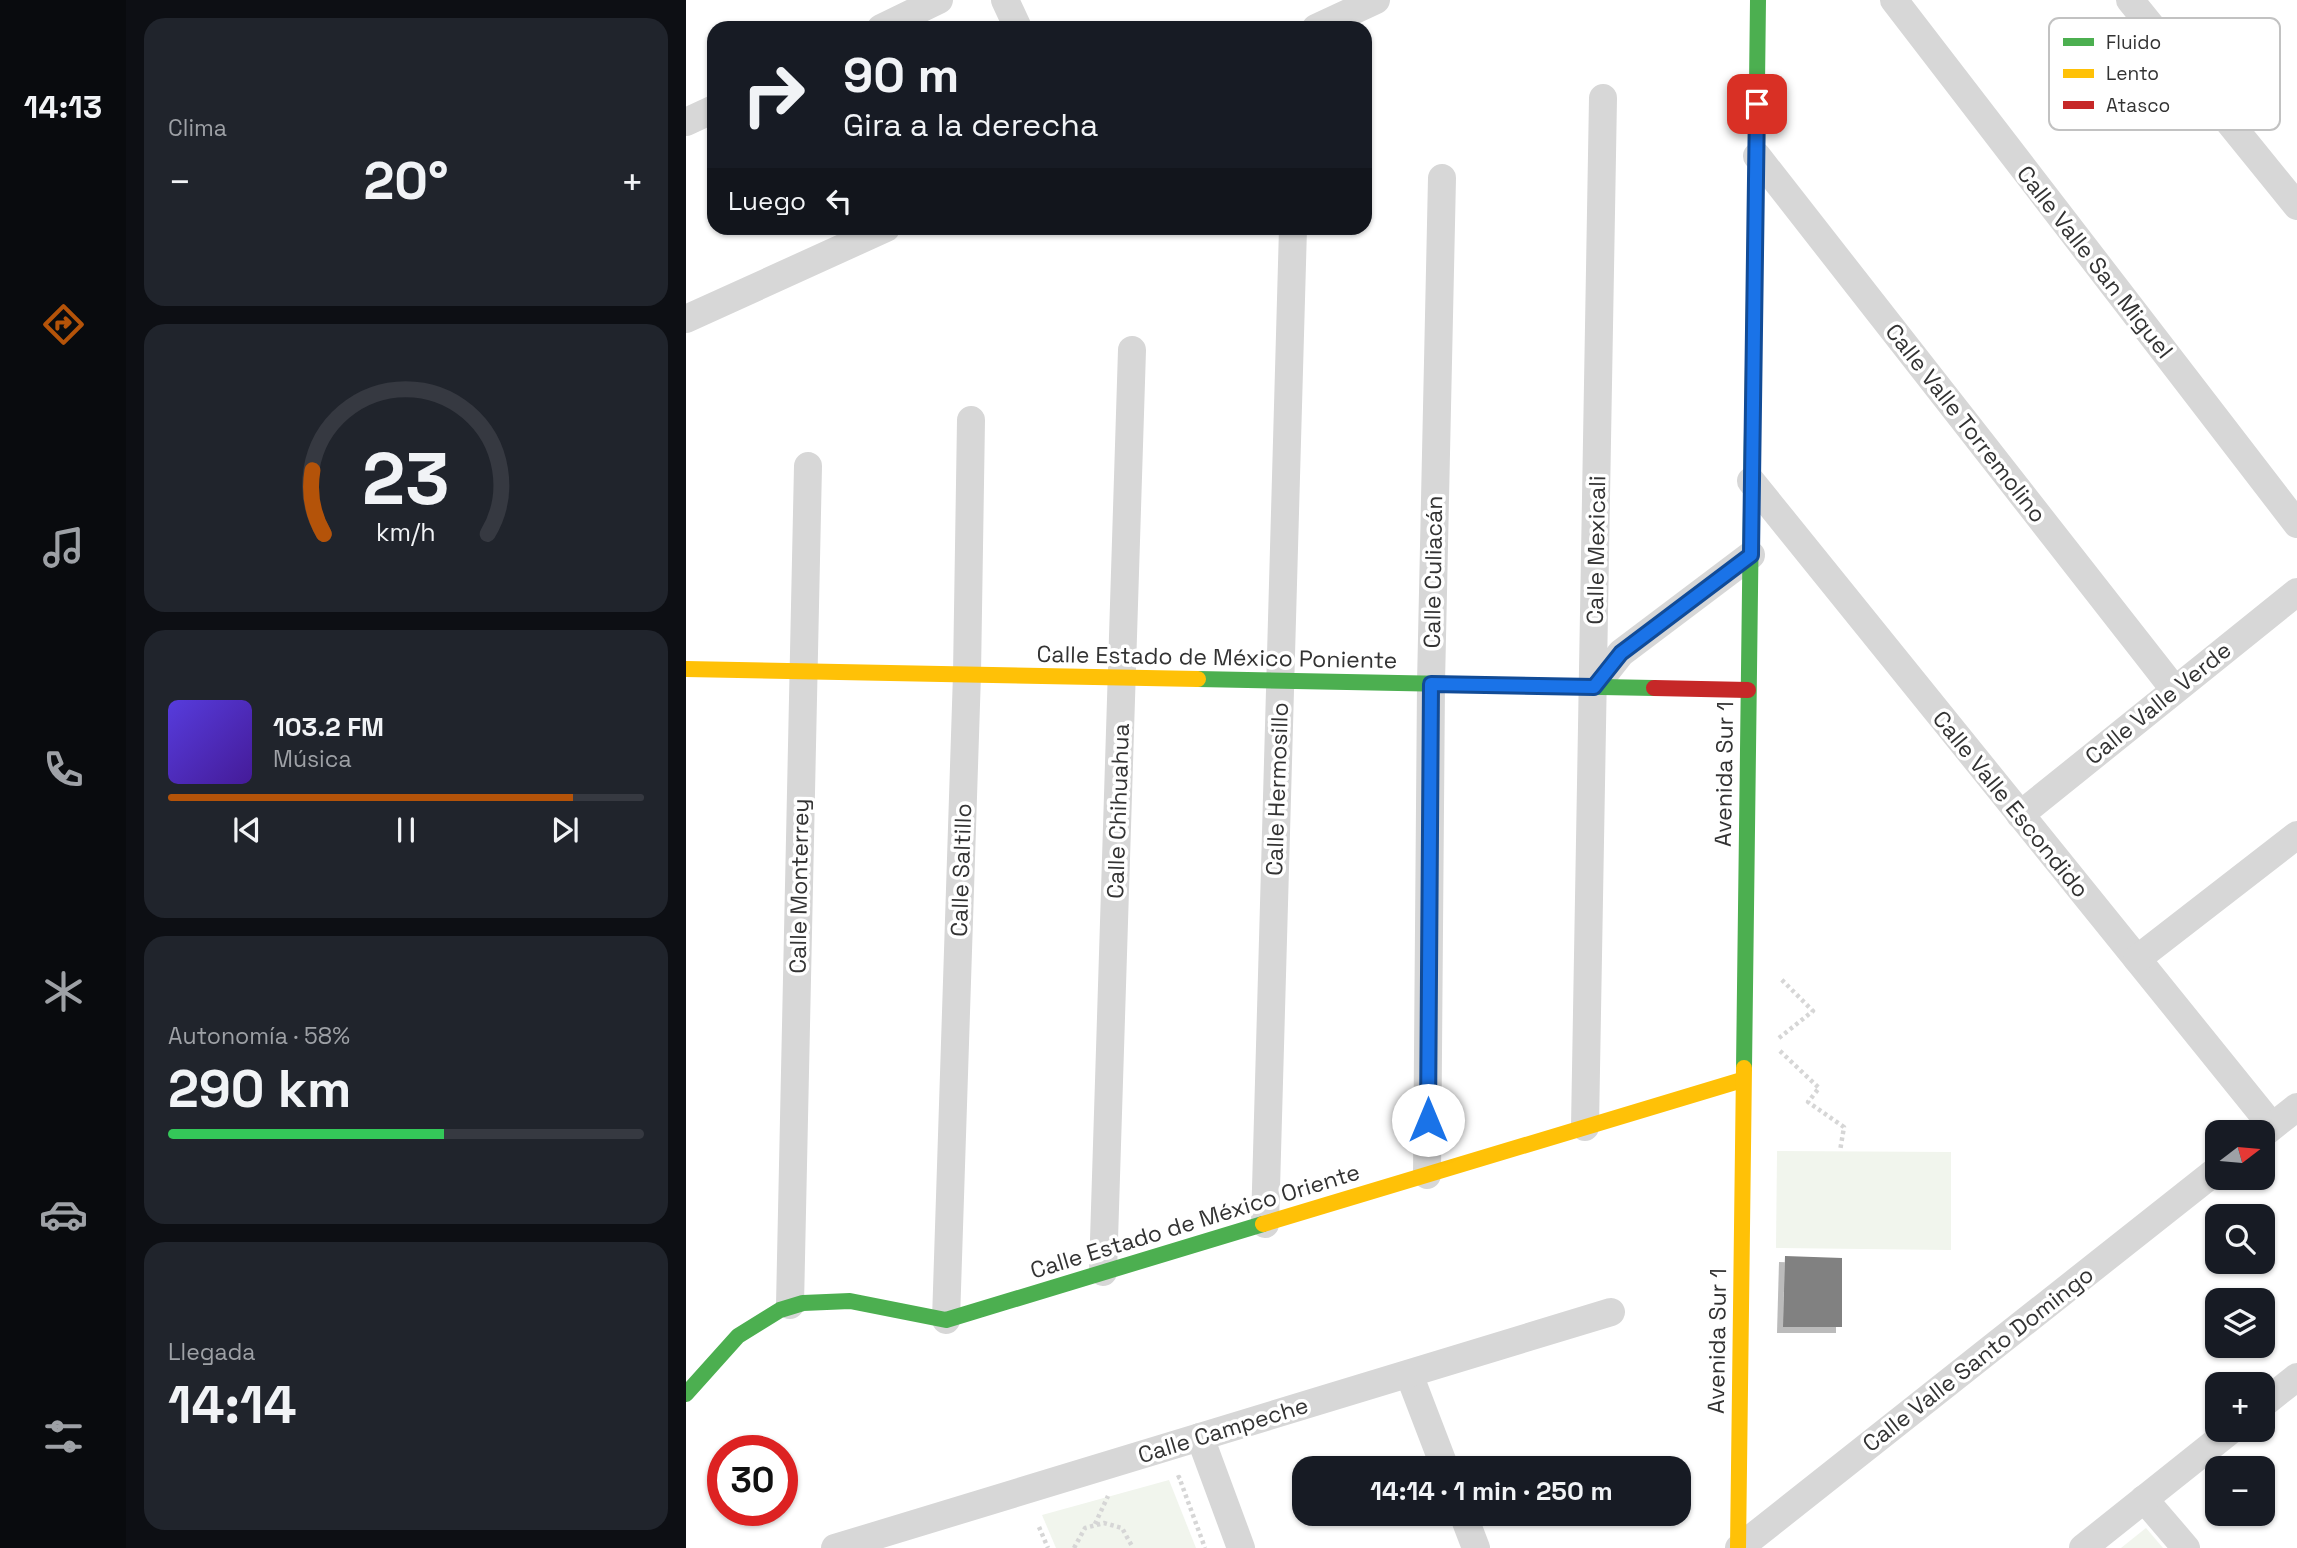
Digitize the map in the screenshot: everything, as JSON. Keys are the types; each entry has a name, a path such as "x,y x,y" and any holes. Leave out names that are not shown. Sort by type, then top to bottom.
{"street":[{"path":"896,21 939,0"},
{"path":"1005,0 1015,21"},
{"path":"1331,21 1376,0"},
{"name":"Avenida Sur 1","path":"1738,1548 1758,0"},
{"name":"Calle Valle San Miguel","path":"1894,0 2297,524"},
{"path":"2130,0 2145,18"},
{"name":"Calle Mexicali","path":"1586,1127 1603,98"},
{"path":"686,122 707,112"},
{"path":"2235,130 2297,206"},
{"name":"Calle Valle Torremolino","path":"1757,156 2174,689"},
{"name":"Calle Culiacán","path":"1427,1175 1431,684 1442,178"},
{"path":"686,319 871,235"},
{"name":"Calle Hermosillo","path":"1265,1224 1293,235"},
{"name":"Calle Chihuahua","path":"1103,1272 1132,350"},
{"name":"Calle Saltillo","path":"946,1320 967,674 971,420"},
{"name":"Calle Monterrey","path":"790,1305 808,466"},
{"name":"Calle Valle Escondido","path":"1751,481 2137,959 2259,1120"},
{"path":"1594,687 1621,653 1751,555"},
{"name":"Calle Valle Verde","path":"2020,814 2297,592"},
{"name":"Calle Estado de México Poniente","path":"686,669 1748,690"},
{"path":"2137,959 2297,835"},
{"name":"Calle Estado de México Oriente","path":"946,1320 1742,1080"},
{"path":"2275,1124 2297,1107"},
{"name":"Calle Valle Santo Domingo","path":"1738,1548 2205,1179"},
{"path":"686,1394 756,1322 790,1305 827,1299 858,1299 946,1320"},
{"name":"Calle Campeche","path":"835,1548 1611,1312"},
{"path":"1409,1374 1440,1456"},
{"path":"2275,1394 2297,1377"},
{"path":"1200,1437 1241,1548"},
{"path":"2083,1548 2216,1442"},
{"path":"2144,1499 2186,1548"},
{"path":"1467,1526 1476,1548"}],"path":[{"path":"1777,975 1813,1011 1772,1044 1819,1088 1808,1102 1844,1127 1840,1151"},
{"path":"1169,1480 1180,1477 1205,1548"},
{"path":"1074,1548 1078,1536 1095,1524 1106,1497 1119,1493"},
{"path":"1095,1524 1113,1524 1122,1528 1133,1548"},
{"path":"1040,1527 1048,1548"}],"shaded area":[{"path":"1777,1151 1951,1152 1951,1250 1776,1248"},
{"path":"1169,1480 1196,1548 1056,1548 1042,1515"},
{"path":"2146,1528 2163,1548 2121,1548"}],"building":[{"path":"1785,1256 1842,1258 1842,1327 1783,1327"}],"traffic: fast":[{"path":"1756,168 1758,0"},
{"path":"1744,1068 1752,432"},
{"path":"1198,679 1654,688"},
{"path":"686,1394 738,1336 780,1310 803,1303 850,1301 946,1320 1263,1224"}],"traffic: slow":[{"path":"1752,432 1756,168"},
{"path":"686,669 1198,679"},
{"path":"1738,1548 1744,1068"},
{"path":"1263,1224 1742,1080"}],"traffic: jam":[{"path":"1654,688 1748,690"}],"route":[{"path":"1428,1120 1431,684 1594,687 1621,653 1751,555 1757,104"}]}
